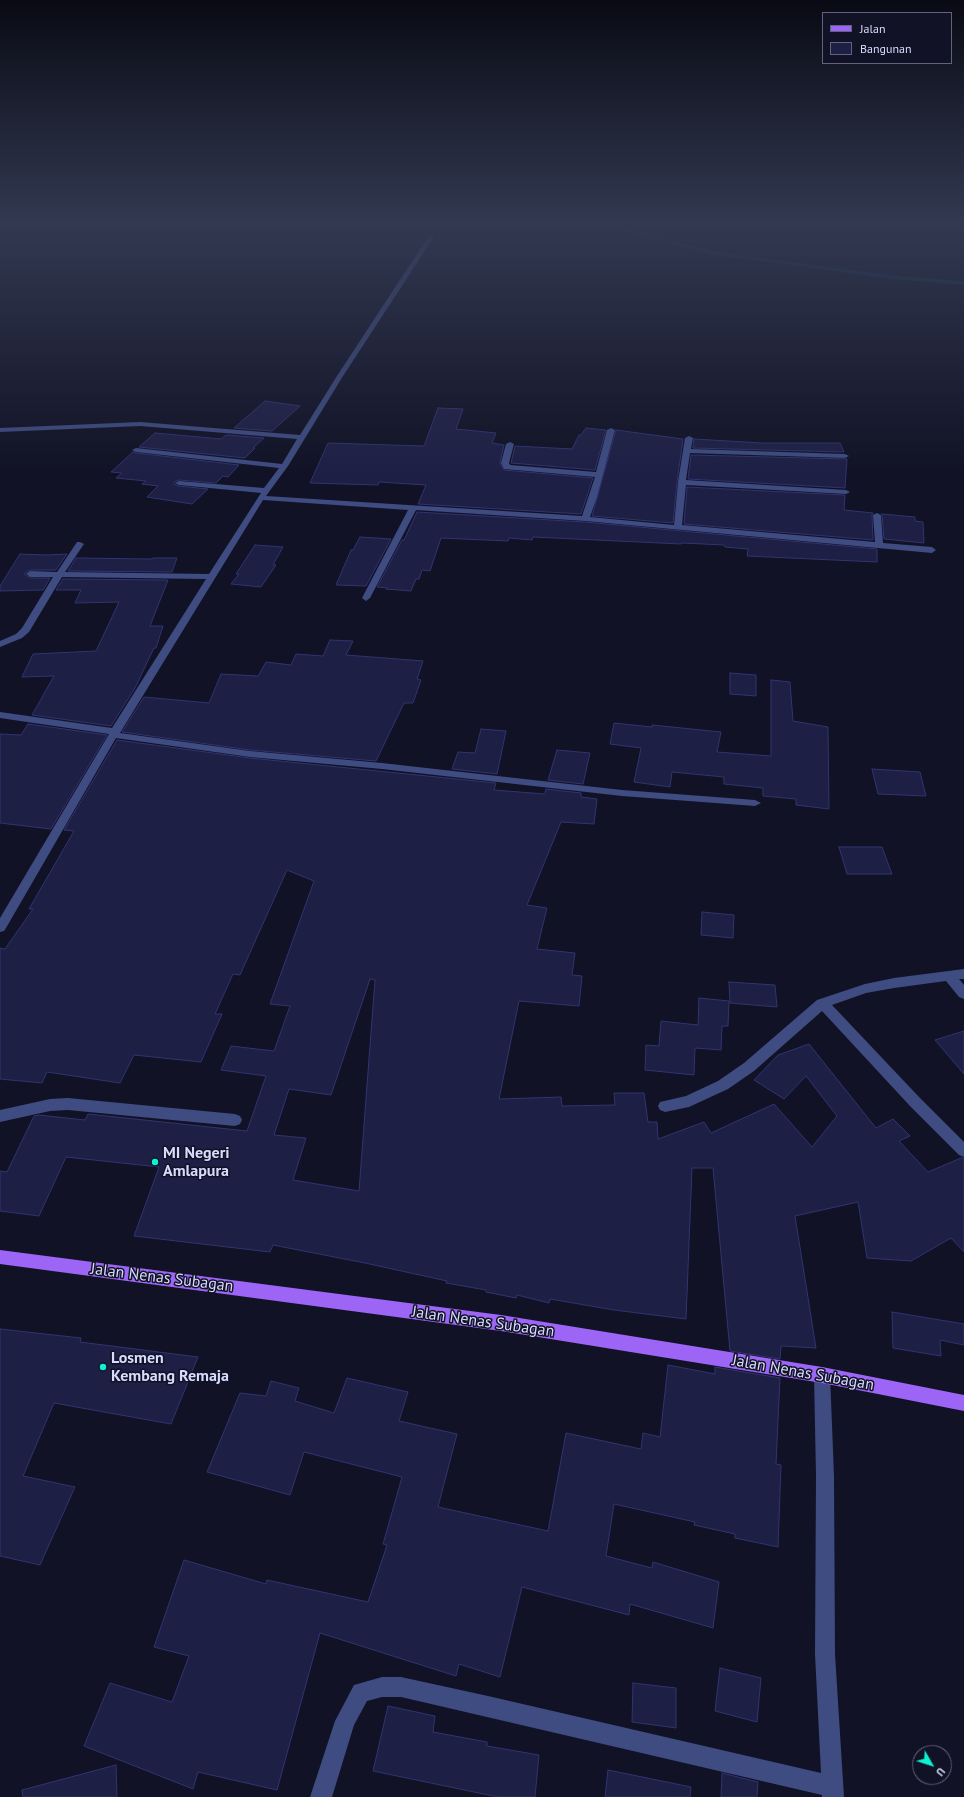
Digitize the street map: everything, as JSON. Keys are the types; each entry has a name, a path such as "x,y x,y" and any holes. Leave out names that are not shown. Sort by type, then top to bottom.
{"main road":[{"name":"Jalan Nenas Subagan","path":"0,1257 501,1323 822,1375 964,1402"}],"street":[{"path":"0,928 115,733 261,498 284,466 385,309"},
{"path":"0,430 140,424 302,437"},
{"path":"585,519 599,475 610,430"},
{"path":"678,527 682,482 689,438"},
{"path":"510,444 504,463 507,467 599,475"},
{"path":"136,450 284,466"},
{"path":"687,451 845,456"},
{"path":"682,482 846,492"},
{"path":"179,483 267,491"},
{"path":"261,498 585,519 932,550"},
{"path":"366,598 413,508"},
{"path":"877,515 878,544"},
{"path":"0,644 19,636 26,630 47,592 61,574 80,544"},
{"path":"30,574 212,577"},
{"path":"0,715 250,754 382,766 622,792 755,803"},
{"path":"665,1106 689,1101 723,1085 749,1067 822,1003 865,989 948,975 964,974"},
{"path":"948,975 964,994"},
{"path":"822,1003 850,1031 915,1102 964,1151"},
{"path":"0,1116 50,1105 68,1104 234,1120"},
{"path":"320,1797 348,1715 361,1692 382,1687 401,1687 488,1706 832,1792 825,1654 825,1476 822,1375"}],"building":[{"path":"265,401 300,406 272,431 234,428"},
{"path":"438,408 463,409 456,429 496,433 492,443 504,445 500,463 504,470 593,478 581,514 418,504 426,485 379,482 378,485 310,483 328,443 424,446"},
{"path":"586,428 606,430 595,470 511,463 515,446 572,449 579,435 581,435"},
{"path":"616,430 683,439 673,523 592,516"},
{"path":"155,433 221,439 226,435 264,438 245,458 139,447"},
{"path":"694,439 762,443 840,443 844,452 693,448"},
{"path":"133,452 239,465 228,477 223,476 216,483 179,480 174,482 174,484 179,486 208,489 192,504 147,497 158,486 142,484 146,481 116,478 122,473 111,472"},
{"path":"691,455 847,459 845,488 688,479"},
{"path":"687,487 845,495 844,510 873,513 873,540 684,524"},
{"path":"417,512 585,522 877,549 877,562 747,556 748,549 725,547 724,545 533,537 532,540 509,538 508,541 441,538 430,571 422,570 419,579 416,579 411,591 377,587 402,540 404,540"},
{"path":"882,514 915,517 915,521 923,522 924,543 884,539"},
{"path":"360,537 391,539 366,586 336,585 351,550 353,550"},
{"path":"255,545 283,547 273,565 276,565 261,587 231,584 239,574 236,574"},
{"path":"20,554 67,554 56,570 30,570 25,573 25,575 30,578 50,578 43,590 0,591 0,586"},
{"path":"76,558 177,558 172,572 68,571"},
{"path":"63,579 168,580 150,626 163,626 156,648 154,648 135,688 111,726 32,715 54,676 22,677 33,654 96,651 119,602 75,603 81,590 56,590"},
{"path":"330,640 353,641 346,655 423,661 417,679 421,680 413,703 404,703 376,761 250,750 122,732 144,697 209,703 221,674 258,676 266,662 291,665 296,654 323,656"},
{"path":"730,673 756,675 756,696 730,694"},
{"path":"771,680 790,682 793,721 828,727 829,809 796,805 796,799 763,796 763,788 724,784 724,777 672,772 670,787 634,782 641,748 610,744 614,723 652,727 652,725 721,732 717,752 771,756"},
{"path":"28,724 107,735 51,829 0,823 0,734 21,735"},
{"path":"481,729 506,731 497,774 452,769 458,752 475,753"},
{"path":"117,740 250,758 496,783 494,790 545,794 546,789 581,793 581,797 597,799 594,824 561,822 527,905 547,908 537,949 575,953 572,975 582,976 579,1006 519,1001 499,1099 561,1097 562,1106 615,1105 614,1093 644,1093 648,1122 657,1122 658,1139 704,1122 711,1133 774,1104 812,1147 837,1116 806,1076 784,1099 754,1080 778,1055 809,1044 876,1128 893,1119 910,1136 899,1141 928,1172 964,1158 964,1252 951,1238 911,1261 867,1258 858,1202 795,1216 816,1348 781,1346 780,1359 730,1351 713,1168 692,1168 686,1319 614,1310 550,1299 549,1303 517,1295 516,1298 365,1263 273,1245 270,1252 134,1236 159,1167 66,1157 39,1216 0,1211 0,1171 7,1172 34,1116 39,1115 85,1120 88,1114 247,1131 266,1076 221,1070 231,1046 274,1051 290,1006 270,1004 314,881 287,870 240,975 233,974 215,1014 222,1014 201,1062 134,1055 120,1083 47,1072 42,1083 0,1079 0,948 5,949 33,909 29,909 74,831 64,830","holes":["370,979 375,980 359,1191 293,1180 306,1138 274,1135 289,1089 331,1095"]},
{"path":"557,750 590,753 583,784 548,780"},
{"path":"872,769 920,772 926,796 878,794"},
{"path":"839,847 882,847 892,874 847,874"},
{"path":"702,912 734,915 733,938 701,935"},
{"path":"729,982 775,985 777,1007 730,1003"},
{"path":"699,998 729,1001 728,1026 722,1026 721,1050 695,1048 694,1075 645,1070 646,1045 659,1046 661,1021 698,1025"},
{"path":"964,1031 964,1074 935,1040"},
{"path":"892,1312 964,1324 964,1345 940,1340 941,1356 893,1348"},
{"path":"0,1329 81,1338 80,1342 198,1357 171,1424 54,1403 23,1476 75,1487 40,1565 0,1556"},
{"path":"668,1365 715,1374 715,1367 780,1378 776,1464 781,1465 778,1547 735,1538 735,1534 694,1525 695,1522 614,1504 606,1556 652,1568 653,1562 719,1582 713,1628 630,1604 629,1615 522,1587 500,1677 459,1664 456,1676 320,1633 277,1790 198,1772 193,1789 84,1746 110,1683 172,1702 189,1656 154,1647 184,1560 266,1584 267,1580 368,1602 387,1545 383,1544 402,1477 304,1452 290,1495 207,1472 240,1393 266,1396 271,1381 299,1388 295,1401 334,1413 347,1378 408,1392 399,1421 457,1434 438,1507 548,1531 566,1433 641,1449 643,1433 660,1437"},
{"path":"720,1668 761,1678 757,1722 715,1711"},
{"path":"633,1683 676,1688 676,1728 632,1722"},
{"path":"388,1706 435,1716 433,1732 487,1742 487,1746 539,1755 535,1797 498,1797 373,1771"},
{"path":"116,1765 117,1797 23,1797 22,1790"},
{"path":"608,1770 691,1787 690,1797 605,1797"},
{"path":"722,1773 758,1782 757,1797 721,1797"}],"place":[{"name":"MI Negeri Amlapura","path":"155,1162"},
{"name":"Losmen Kembang Remaja","path":"103,1367"}]}
